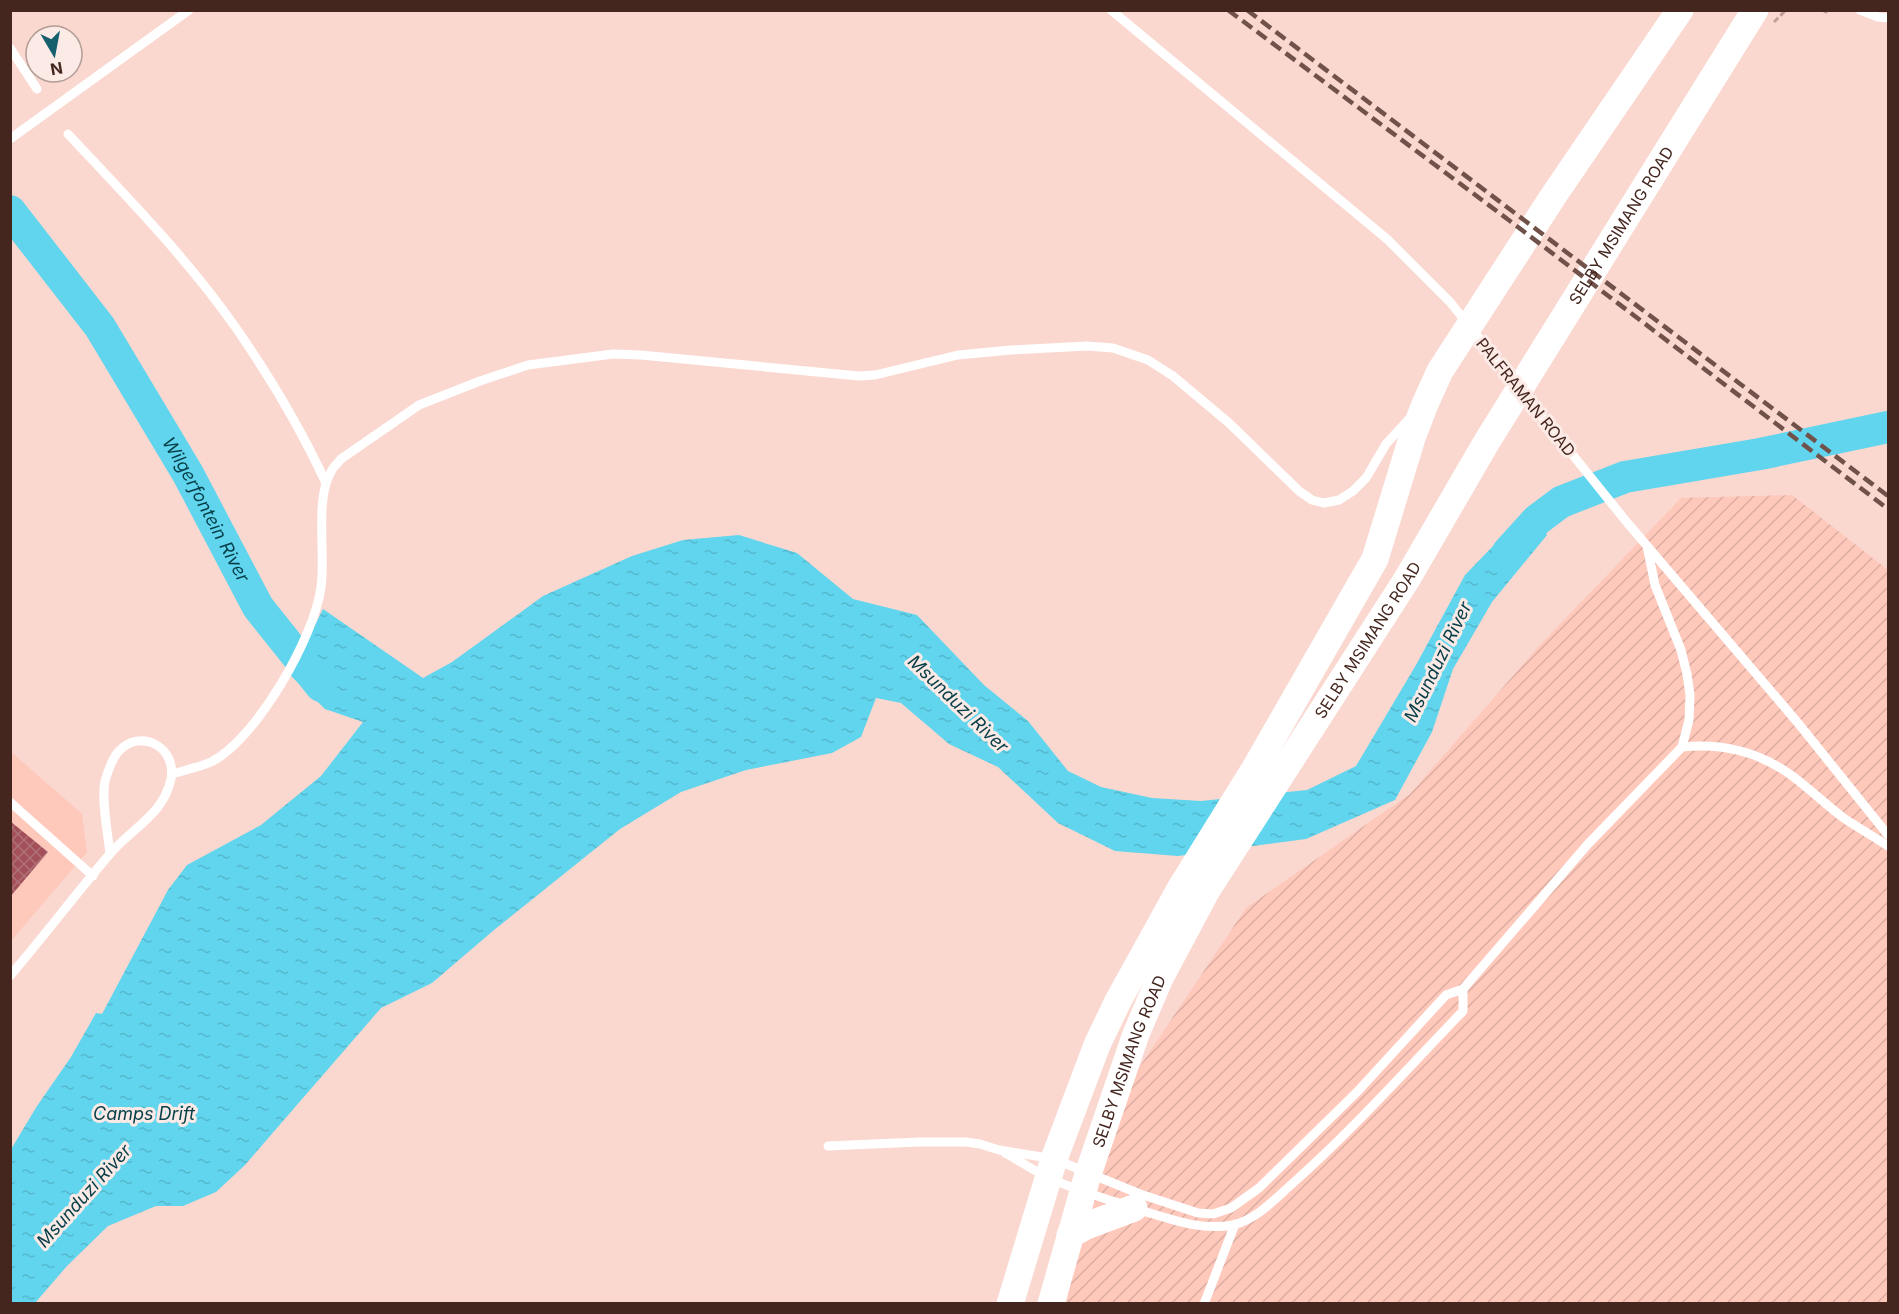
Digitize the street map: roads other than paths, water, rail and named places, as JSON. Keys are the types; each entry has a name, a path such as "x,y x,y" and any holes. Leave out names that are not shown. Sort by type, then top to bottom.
{"main road":[{"name":"SELBY MSIMANG ROAD","path":"1010,1304 1069,1174 1115,1094 1136,1034 1160,978 1375,559 1412,438 1440,371 1528,234 1680,10"},
{"name":"SELBY MSIMANG ROAD","path":"1052,1304 1070,1235 1069,1174 1097,1044 1118,1001 1180,889 1407,579 1486,443 1753,15"},
{"path":"1070,1235 1092,1223 1134,1208"}],"lane":[{"path":"14,136 189,10"},
{"name":"PALFRAMAN ROAD","path":"1111,10 1387,239 1450,302 1625,520 1798,723 1888,835"},
{"path":"1860,10 1888,18"},
{"path":"10,48 38,89"},
{"path":"68,134 150,221 235,327 292,417 326,483"},
{"path":"172,774 212,762 233,745 261,716 285,677 316,611 321,587 323,492 332,470 341,459 419,405 528,365 613,354 859,376 875,375 958,355 1087,346 1113,348 1148,360 1173,376 1229,423 1299,491 1312,500 1324,503 1339,500 1353,491 1366,478 1386,444 1425,404"},
{"path":"828,1146 966,1142 999,1150 1185,1210 1213,1214 1231,1208 1259,1188 1357,1092 1446,995 1463,989 1588,844 1682,747 1689,720 1690,695 1687,674 1681,650 1655,585 1647,546"},
{"path":"10,976 110,854 159,807 168,792 172,774 168,755 160,746 151,742 139,740 128,744 118,752 110,766 105,783 110,854"},
{"path":"1682,747 1703,745 1749,752 1791,775 1845,819 1888,846"},
{"path":"10,802 93,876"},
{"path":"999,1150 1069,1174 1134,1208 1197,1226 1213,1227 1235,1224 1264,1209 1322,1157 1388,1089 1463,1011 1463,989"},
{"path":"1204,1304 1235,1224"}],"water":[{"name":"Camps Drift","path":"1530,508 1547,535 1492,602 1453,669 1432,732 1395,800 1306,839 1178,856 1115,851 1058,823 998,767 949,744 901,703 876,698 861,737 832,753 746,770 681,792 620,829 432,983 381,1008 245,1165 216,1192 183,1206 156,1206 108,1226 67,1266 35,1303 11,1303 10,1151 37,1106 71,1057 96,1013 102,1014 168,890 187,865 261,825 321,776 363,722 325,709 290,675 323,609 423,678 452,662 543,596 632,556 683,540 739,535 797,553 853,599 917,615 984,685 1028,721 1068,771 1101,787 1152,798 1201,801 1307,790 1356,766 1416,665 1465,575"}],"waterway":[{"name":"Wilgerfontein River","path":"10,211 100,327 188,474 258,607 321,686"},
{"name":"Msunduzi River","path":"1508,552 1537,520 1561,502 1625,477 1760,454 1888,427"}],"railway":[{"path":"1228,10 1888,509"},
{"path":"1247,10 1888,496"}]}
